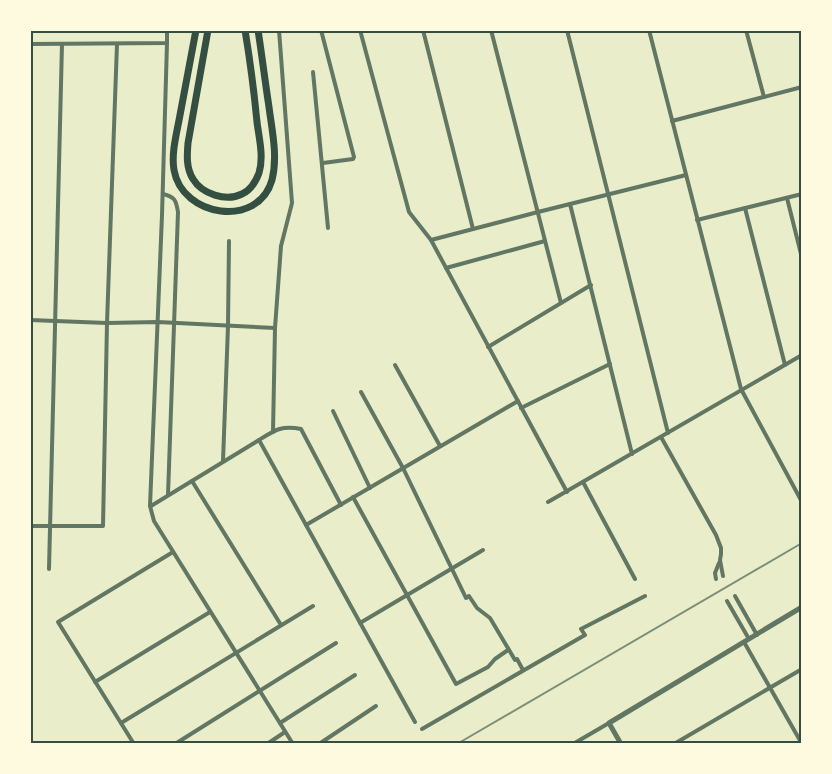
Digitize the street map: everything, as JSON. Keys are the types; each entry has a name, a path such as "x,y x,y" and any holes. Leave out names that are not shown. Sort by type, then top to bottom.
{"main road":[{"path":"196,30 174,149 174,170 180,186 190,199 206,209 237,211 251,207 263,195 271,183 275,166 258,30"},
{"path":"208,30 188,143 188,169 193,180 203,190 214,195 230,196 243,194 254,184 260,171 261,158 254,91 245,30"}],"street":[{"path":"167,30 163,194 150,506 154,521 293,744"},
{"path":"273,432 275,328 280,246 292,203 279,30"},
{"path":"321,30 354,156 353,159 322,163"},
{"path":"360,30 410,212 446,268 567,492"},
{"path":"423,30 473,229"},
{"path":"490,30 561,303"},
{"path":"567,30 668,433"},
{"path":"649,30 741,389 802,502"},
{"path":"746,30 764,97"},
{"path":"30,44 167,43"},
{"path":"49,569 62,44"},
{"path":"30,526 103,526 107,323 117,44"},
{"path":"313,72 328,228"},
{"path":"672,122 802,87"},
{"path":"430,240 686,175"},
{"path":"163,194 171,196 176,201 178,212 168,495"},
{"path":"697,220 802,194"},
{"path":"787,198 802,258"},
{"path":"570,204 632,454"},
{"path":"744,208 785,365"},
{"path":"223,461 229,241"},
{"path":"446,268 545,241"},
{"path":"488,346 591,285"},
{"path":"30,320 158,322 275,328"},
{"path":"548,502 802,355"},
{"path":"521,408 610,364"},
{"path":"395,365 440,446"},
{"path":"362,392 403,468 466,598 469,596 477,608 490,618 523,670"},
{"path":"306,525 518,401"},
{"path":"333,411 370,488"},
{"path":"150,506 259,440 288,426 301,429 340,505"},
{"path":"661,437 716,535 721,548 716,579"},
{"path":"259,440 415,722"},
{"path":"192,481 281,625"},
{"path":"583,482 635,579"},
{"path":"353,497 456,684 488,667 495,659 509,650"},
{"path":"360,623 483,550"},
{"path":"134,744 58,622 173,552"},
{"path":"720,560 723,576"},
{"path":"422,729 585,635 581,629 645,596"},
{"path":"735,596 757,634"},
{"path":"727,601 770,688 802,744"},
{"path":"121,723 312,606"},
{"path":"573,744 802,607"},
{"path":"96,682 211,612"},
{"path":"175,744 336,643"},
{"path":"674,744 802,669"},
{"path":"279,723 354,675"},
{"path":"319,744 376,706"},
{"path":"609,723 621,744"},
{"path":"267,744 285,732"}],"railway":[{"path":"457,744 802,543"}]}
